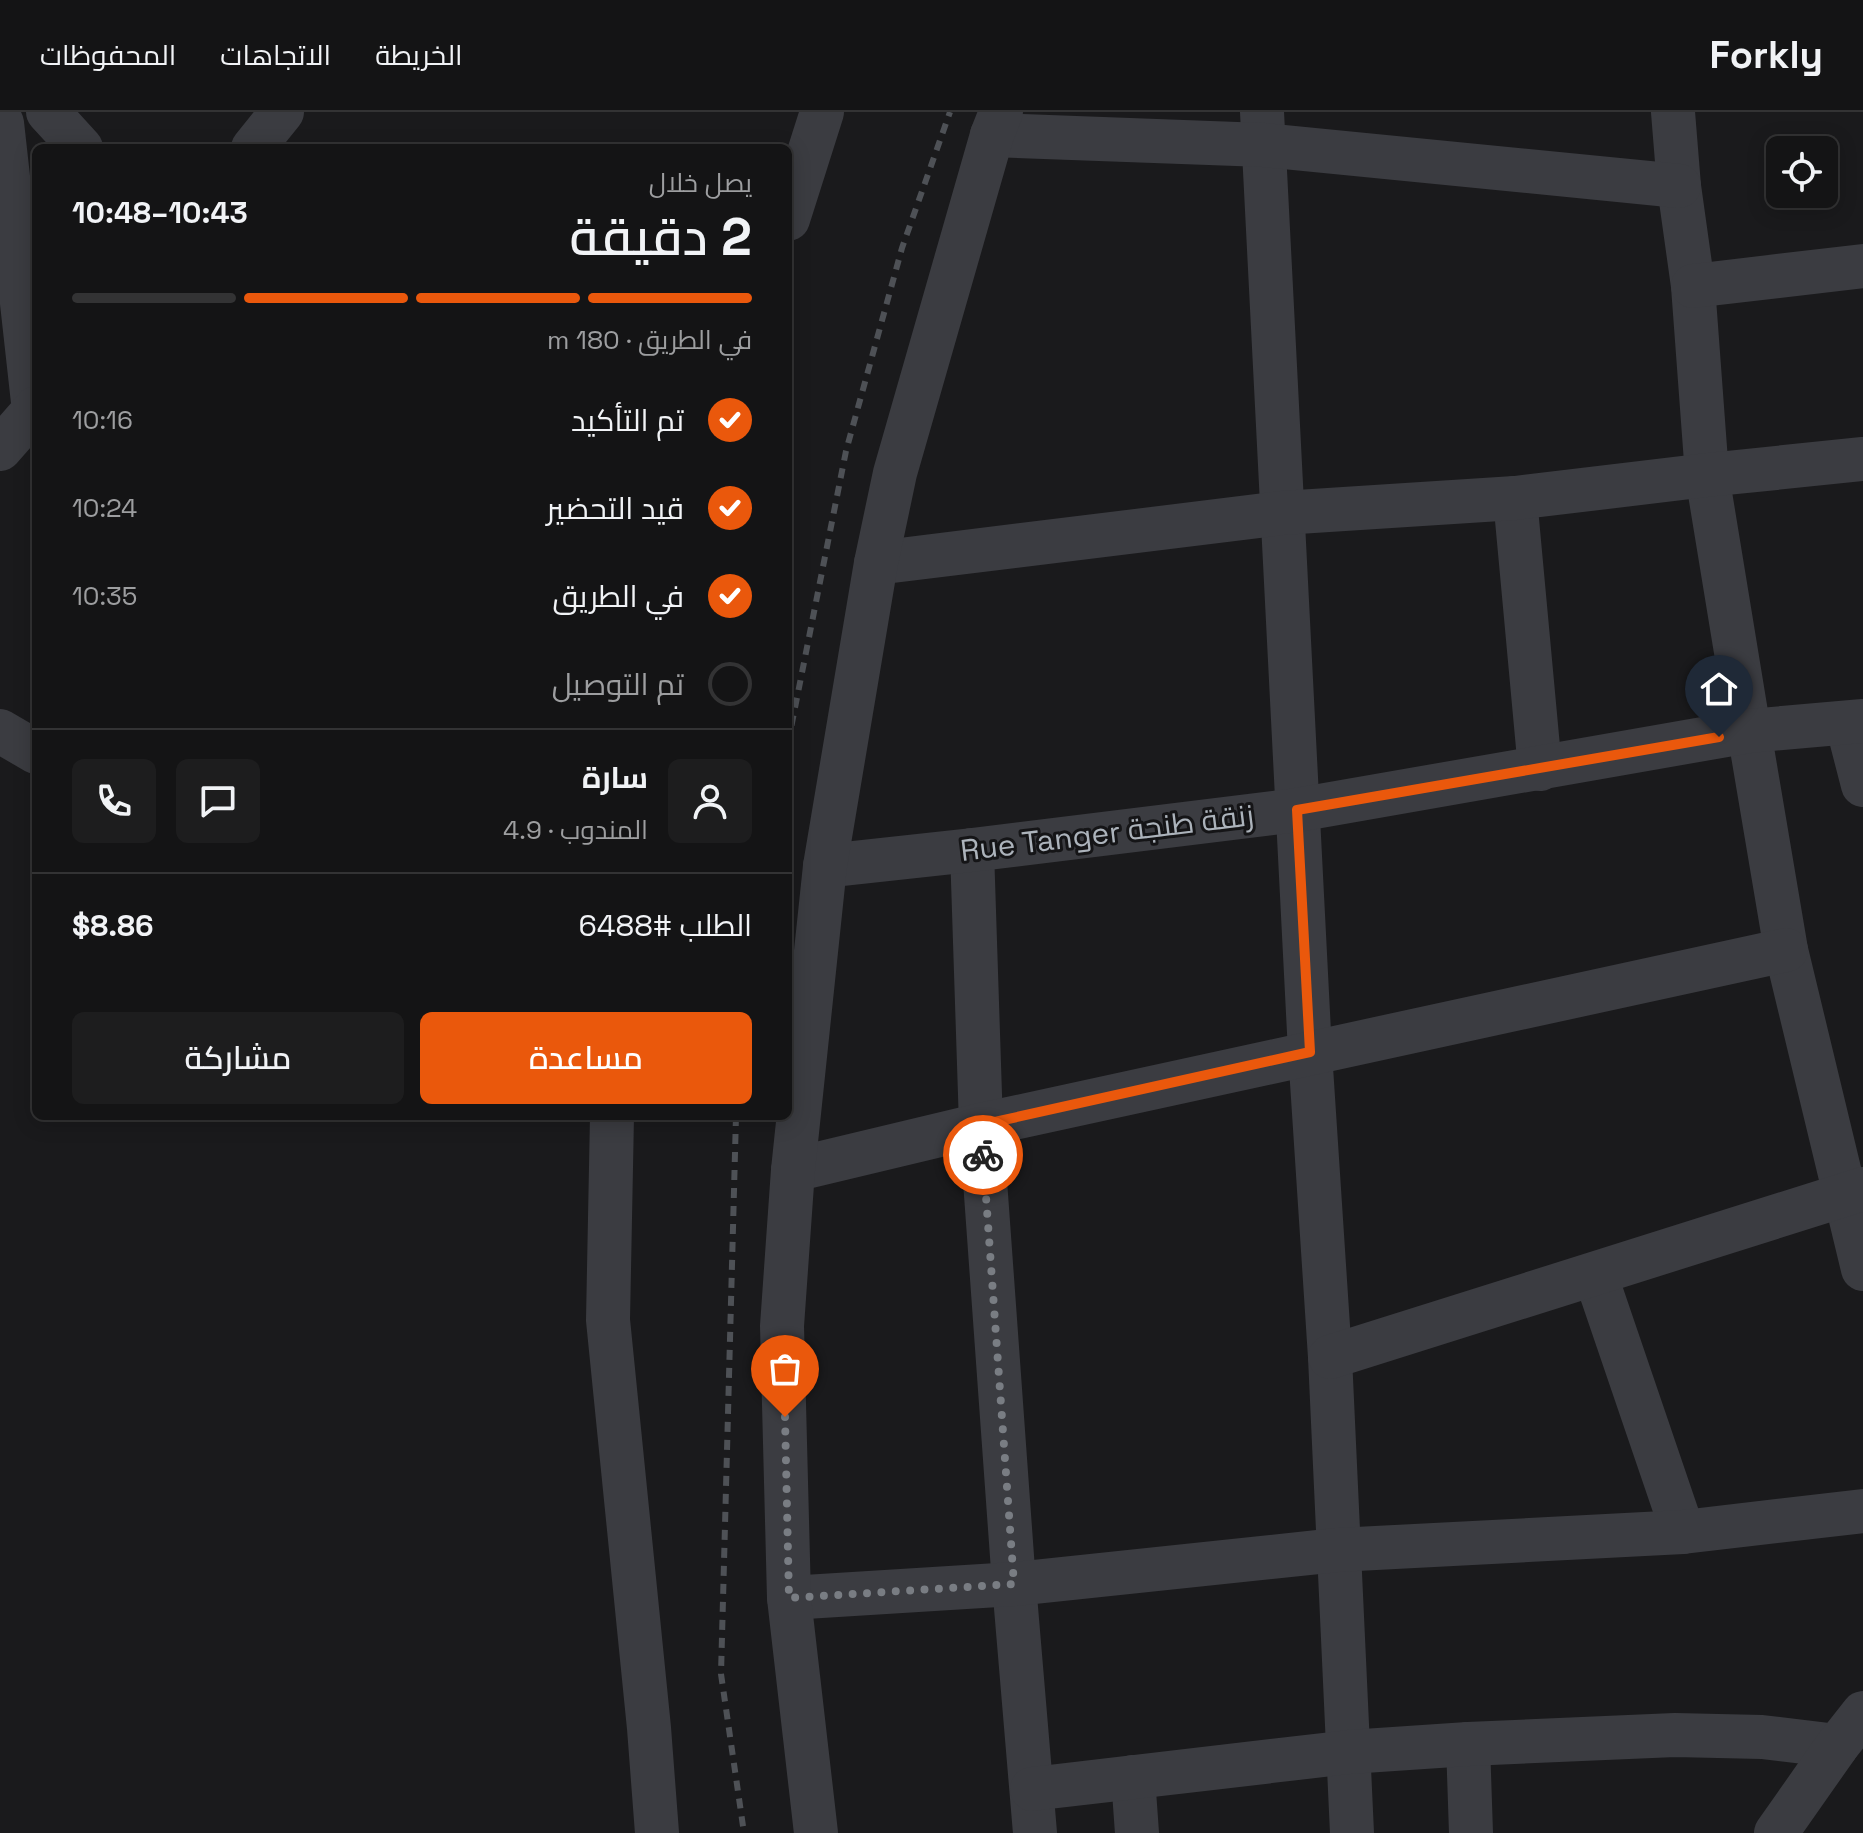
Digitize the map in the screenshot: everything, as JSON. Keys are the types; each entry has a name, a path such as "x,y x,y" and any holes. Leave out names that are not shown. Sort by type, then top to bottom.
{"street":[{"path":"48,112 77,144"},
{"path":"256,144 282,112"},
{"path":"792,206 822,112"},
{"path":"1673,112 1679,186 1693,286 1707,475 1749,731 1786,950 1855,1192 1863,1269"},
{"path":"12,119 23,433"},
{"path":"816,1833 789,1598 782,1326 793,1170 825,866 876,563 895,473 996,124 1263,129 1679,186"},
{"path":"1263,129 1310,1052 1330,1357 1352,1833"},
{"path":"1693,286 1863,266"},
{"path":"876,563 1282,513 1515,498 1863,459"},
{"path":"1515,498 1540,769"},
{"path":"1855,722 1863,785"},
{"name":"Rue Tanger زنقة طنجة","path":"825,866 1297,810 1749,731 1855,722"},
{"path":"0,731 32,750"},
{"path":"972,850 981,1125 1035,1833"},
{"path":"793,1170 1310,1052 1786,950"},
{"path":"612,1120 608,1320 657,1833"},
{"path":"1330,1357 1855,1192"},
{"path":"1595,1274 1683,1532"},
{"path":"789,1598 1014,1584 1337,1550 1683,1532 1863,1511"},
{"path":"1032,1789 1349,1752 1675,1735 1762,1737 1850,1729"},
{"path":"1776,1833 1850,1729"},
{"path":"1468,1744 1471,1833"},
{"path":"1133,1777 1137,1833"}],"railway":[{"path":"792,723 846,451 902,248 950,112"},
{"path":"736,1120 721,1674 744,1833"}],"way so far":[{"path":"785,1417 789,1598 1014,1584 983,1155"}],"route":[{"path":"983,1155 981,1125 1310,1052 1297,810 1719,737"}]}
